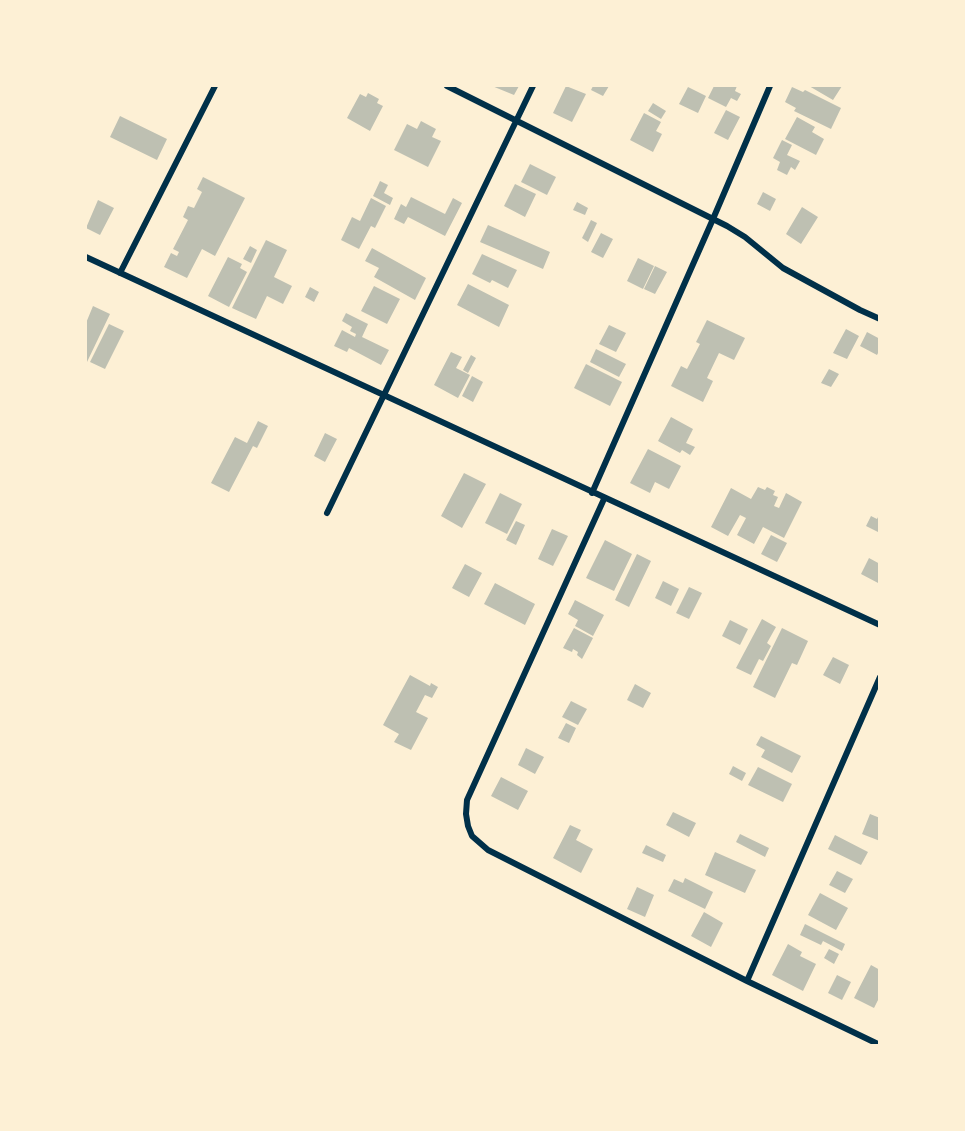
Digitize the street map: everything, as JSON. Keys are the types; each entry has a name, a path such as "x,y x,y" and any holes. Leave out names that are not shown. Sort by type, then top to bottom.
{"street":[{"path":"120,273 215,86"},
{"path":"447,86 713,219 745,237 783,268 879,319"},
{"path":"327,513 533,86"},
{"path":"592,493 770,86"},
{"path":"86,257 879,626"},
{"path":"604,499 467,801 466,814 472,836 488,850 879,1045"},
{"path":"747,981 879,677"}],"building":[{"path":"492,86 519,86 514,95"},
{"path":"566,86 586,94 572,122 553,113"},
{"path":"593,86 609,86 603,96 591,90"},
{"path":"714,86 737,86 735,91 741,94 737,101 731,98 726,107 708,98"},
{"path":"809,86 842,86 833,100"},
{"path":"688,87 706,96 698,113 679,104"},
{"path":"792,87 803,92 805,90 841,108 831,129 794,111 796,108 785,102"},
{"path":"368,93 379,99 377,103 383,106 370,131 347,118 360,94 366,97"},
{"path":"653,103 666,111 661,119 648,111"},
{"path":"726,110 740,117 728,140 714,133"},
{"path":"644,113 661,122 656,131 662,134 653,152 630,140"},
{"path":"120,116 167,139 157,160 110,137"},
{"path":"797,117 815,127 812,132 824,139 816,155 785,139"},
{"path":"421,121 436,129 432,137 441,141 428,167 394,150 407,124 417,129"},
{"path":"782,140 792,145 787,155 800,161 795,170 791,167 787,175 777,170 780,162 773,158"},
{"path":"530,164 556,177 547,195 521,182"},
{"path":"203,177 245,198 215,256 202,249 187,278 164,267 171,253 177,256 179,252 173,249 188,220 183,217 188,206 194,208 202,192 197,189"},
{"path":"380,181 388,185 384,193 393,198 390,205 373,196"},
{"path":"515,184 536,194 525,217 504,206"},
{"path":"763,192 776,199 770,211 757,204"},
{"path":"411,197 445,214 453,198 462,203 445,236 408,217 404,224 394,219 401,204 406,207"},
{"path":"371,198 386,206 375,228 371,226 359,249 341,240 352,217 360,221"},
{"path":"98,200 114,208 100,235 86,228"},
{"path":"577,202 588,208 585,215 573,210"},
{"path":"802,207 818,217 801,244 786,234"},
{"path":"591,220 597,223 588,242 582,238"},
{"path":"488,225 550,252 543,269 480,242"},
{"path":"601,233 613,239 603,258 591,252"},
{"path":"266,240 287,250 274,277 292,286 283,304 267,296 256,319 232,308"},
{"path":"250,246 257,250 251,263 243,259"},
{"path":"372,248 426,278 415,300 374,277 379,268 365,261"},
{"path":"482,254 517,270 508,288 492,280 490,283 472,274"},
{"path":"228,257 242,264 240,268 247,272 229,307 208,296"},
{"path":"638,258 654,266 643,289 627,281"},
{"path":"655,266 667,272 655,294 644,289"},
{"path":"468,284 509,305 499,327 457,305"},
{"path":"374,286 400,299 387,324 361,311"},
{"path":"310,287 319,292 314,302 305,297"},
{"path":"93,306 110,314 87,362 86,323"},
{"path":"346,313 368,324 362,337 389,350 381,365 349,348 347,352 334,346 342,330 355,337 356,334 350,331 352,327 342,321"},
{"path":"707,320 745,338 734,360 719,353 707,378 713,381 703,402 671,386 681,366 687,369 700,344 696,342"},
{"path":"109,324 124,331 105,369 90,362"},
{"path":"609,325 626,333 616,352 599,344"},
{"path":"846,329 859,336 847,359 833,353"},
{"path":"867,332 880,339 880,349 877,355 860,346"},
{"path":"596,349 626,364 619,377 590,362"},
{"path":"451,352 462,357 456,368 470,375 458,398 434,385"},
{"path":"471,355 476,358 468,373 463,370"},
{"path":"586,364 622,382 610,406 574,388"},
{"path":"829,369 839,374 831,387 821,383"},
{"path":"472,376 483,382 473,402 462,396"},
{"path":"671,417 693,429 686,443 695,447 690,455 682,450 680,453 658,441"},
{"path":"258,421 268,426 257,448 253,446 229,492 211,483 235,437 247,443"},
{"path":"325,433 337,439 325,462 314,456"},
{"path":"648,449 681,466 669,489 655,482 650,493 630,483"},
{"path":"464,473 486,484 462,528 441,516"},
{"path":"758,487 765,490 767,487 775,491 773,495 778,497 774,506 779,508 786,493 802,502 784,538 763,527 754,544 737,535 746,518 740,515 728,536 711,527 731,488 751,499"},
{"path":"500,493 522,504 507,534 485,523"},
{"path":"880,513 880,533 866,526 871,516 877,519"},
{"path":"516,521 525,525 516,545 506,540"},
{"path":"552,529 568,536 553,566 538,559"},
{"path":"771,535 787,543 777,562 761,554"},
{"path":"605,540 632,554 614,591 586,578"},
{"path":"637,554 651,561 629,607 615,600"},
{"path":"869,558 880,564 880,584 861,574"},
{"path":"465,564 482,573 469,597 452,588"},
{"path":"663,581 679,589 671,606 655,598"},
{"path":"495,583 535,604 525,625 484,604"},
{"path":"689,587 702,593 689,619 676,613"},
{"path":"575,600 604,615 593,636 575,626 578,620 568,614"},
{"path":"762,619 776,627 767,643 771,646 763,661 759,659 751,675 736,668"},
{"path":"730,620 748,629 740,645 722,636"},
{"path":"574,628 593,638 582,659 573,649 572,652 563,648"},
{"path":"782,628 808,641 797,665 792,663 775,698 753,687"},
{"path":"833,657 849,665 840,684 823,675"},
{"path":"410,675 430,686 431,683 438,687 432,698 425,695 416,712 428,718 411,750 394,742 399,734 383,725"},
{"path":"635,684 651,693 643,708 627,700"},
{"path":"571,701 587,709 578,725 562,717"},
{"path":"566,723 576,728 569,743 558,738"},
{"path":"761,736 801,756 792,773 761,757 765,750 756,745"},
{"path":"526,748 544,757 535,774 518,765"},
{"path":"733,766 746,773 742,781 729,774"},
{"path":"758,767 792,784 783,802 748,785"},
{"path":"501,777 528,791 518,810 491,796"},
{"path":"673,812 696,823 689,837 666,825"},
{"path":"870,814 880,818 880,841 862,834"},
{"path":"570,825 581,830 576,840 593,849 581,873 553,858"},
{"path":"740,834 769,848 765,857 736,842"},
{"path":"835,835 868,852 861,865 828,849"},
{"path":"646,845 666,855 663,862 642,853"},
{"path":"715,852 756,870 745,893 705,875"},
{"path":"837,871 853,879 845,893 829,885"},
{"path":"685,878 713,892 705,909 668,891 674,879 683,883"},
{"path":"637,887 654,895 645,917 627,909"},
{"path":"820,893 848,908 836,930 808,915"},
{"path":"704,912 723,923 711,947 691,936"},
{"path":"805,924 845,944 842,951 823,941 821,945 800,935"},
{"path":"788,944 802,952 800,956 816,964 803,991 772,975"},
{"path":"829,949 839,954 834,964 824,958"},
{"path":"871,965 880,970 880,996 874,1008 854,998"},
{"path":"837,975 851,982 842,1000 828,993"}]}
